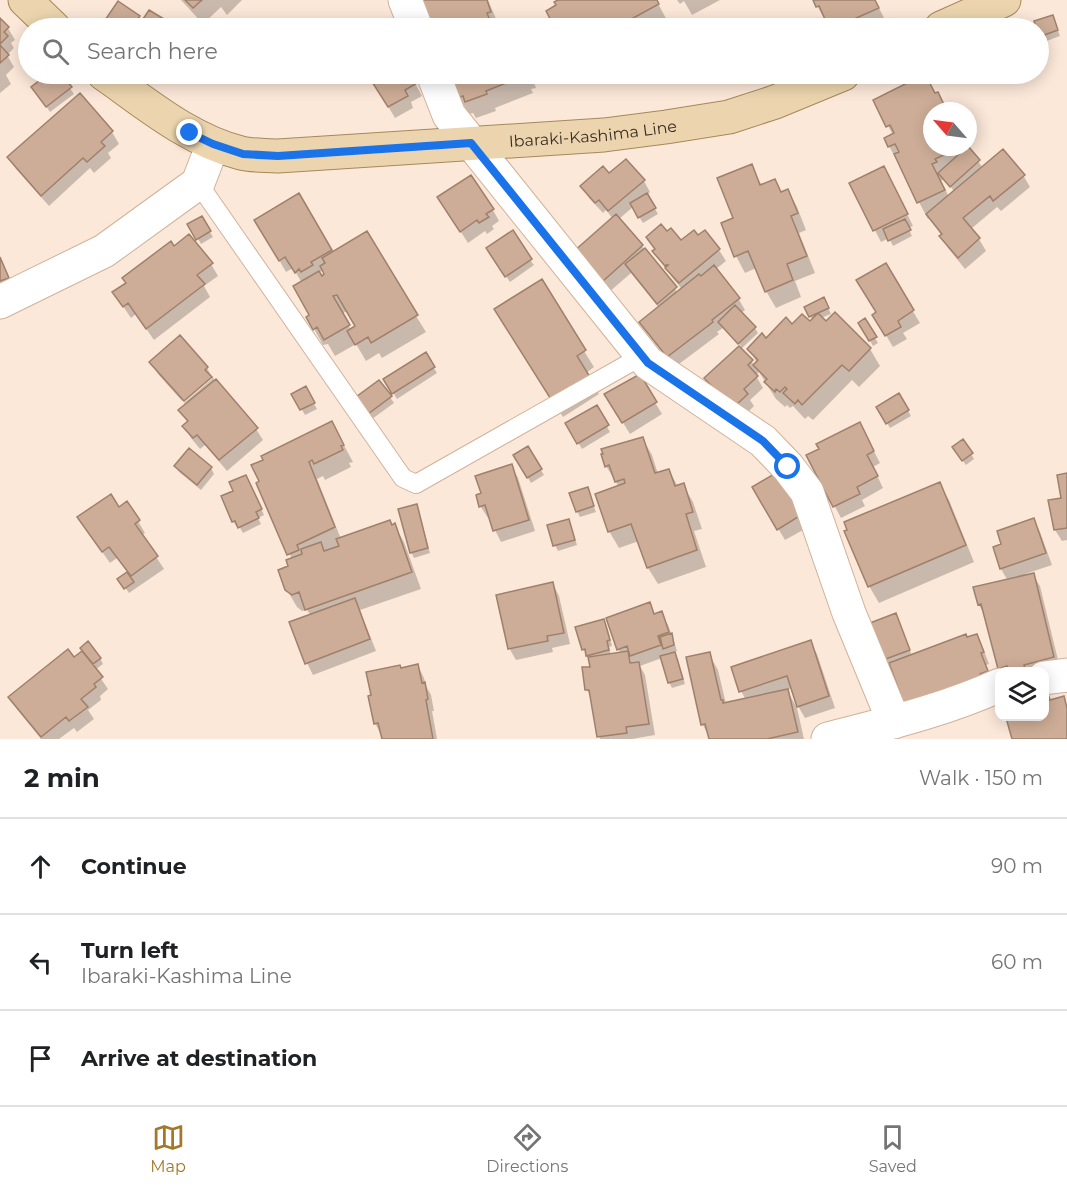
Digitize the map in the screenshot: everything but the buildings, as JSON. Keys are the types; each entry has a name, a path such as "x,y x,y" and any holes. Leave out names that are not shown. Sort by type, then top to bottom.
{"main road":[{"path":"25,0 44,18"},
{"path":"964,18 1004,0"},
{"name":"Ibaraki-Kashima Line","path":"119,84 190,133 213,144 243,154 278,156 604,135 666,128 729,117 775,102 819,84"}],"street":[{"path":"405,0 412,18"},
{"path":"437,84 449,116 648,363 763,441 788,467 807,492 849,613 894,722"},
{"path":"0,302 104,251 198,183 213,144"},
{"path":"1049,677 1067,675"},
{"path":"828,739 862,735 894,722 978,695 995,687"}],"lane":[{"path":"198,183 403,478 416,484 642,356"}],"route":[{"path":"190,133 243,154 278,156 471,143 648,363 763,441 788,467"}]}
